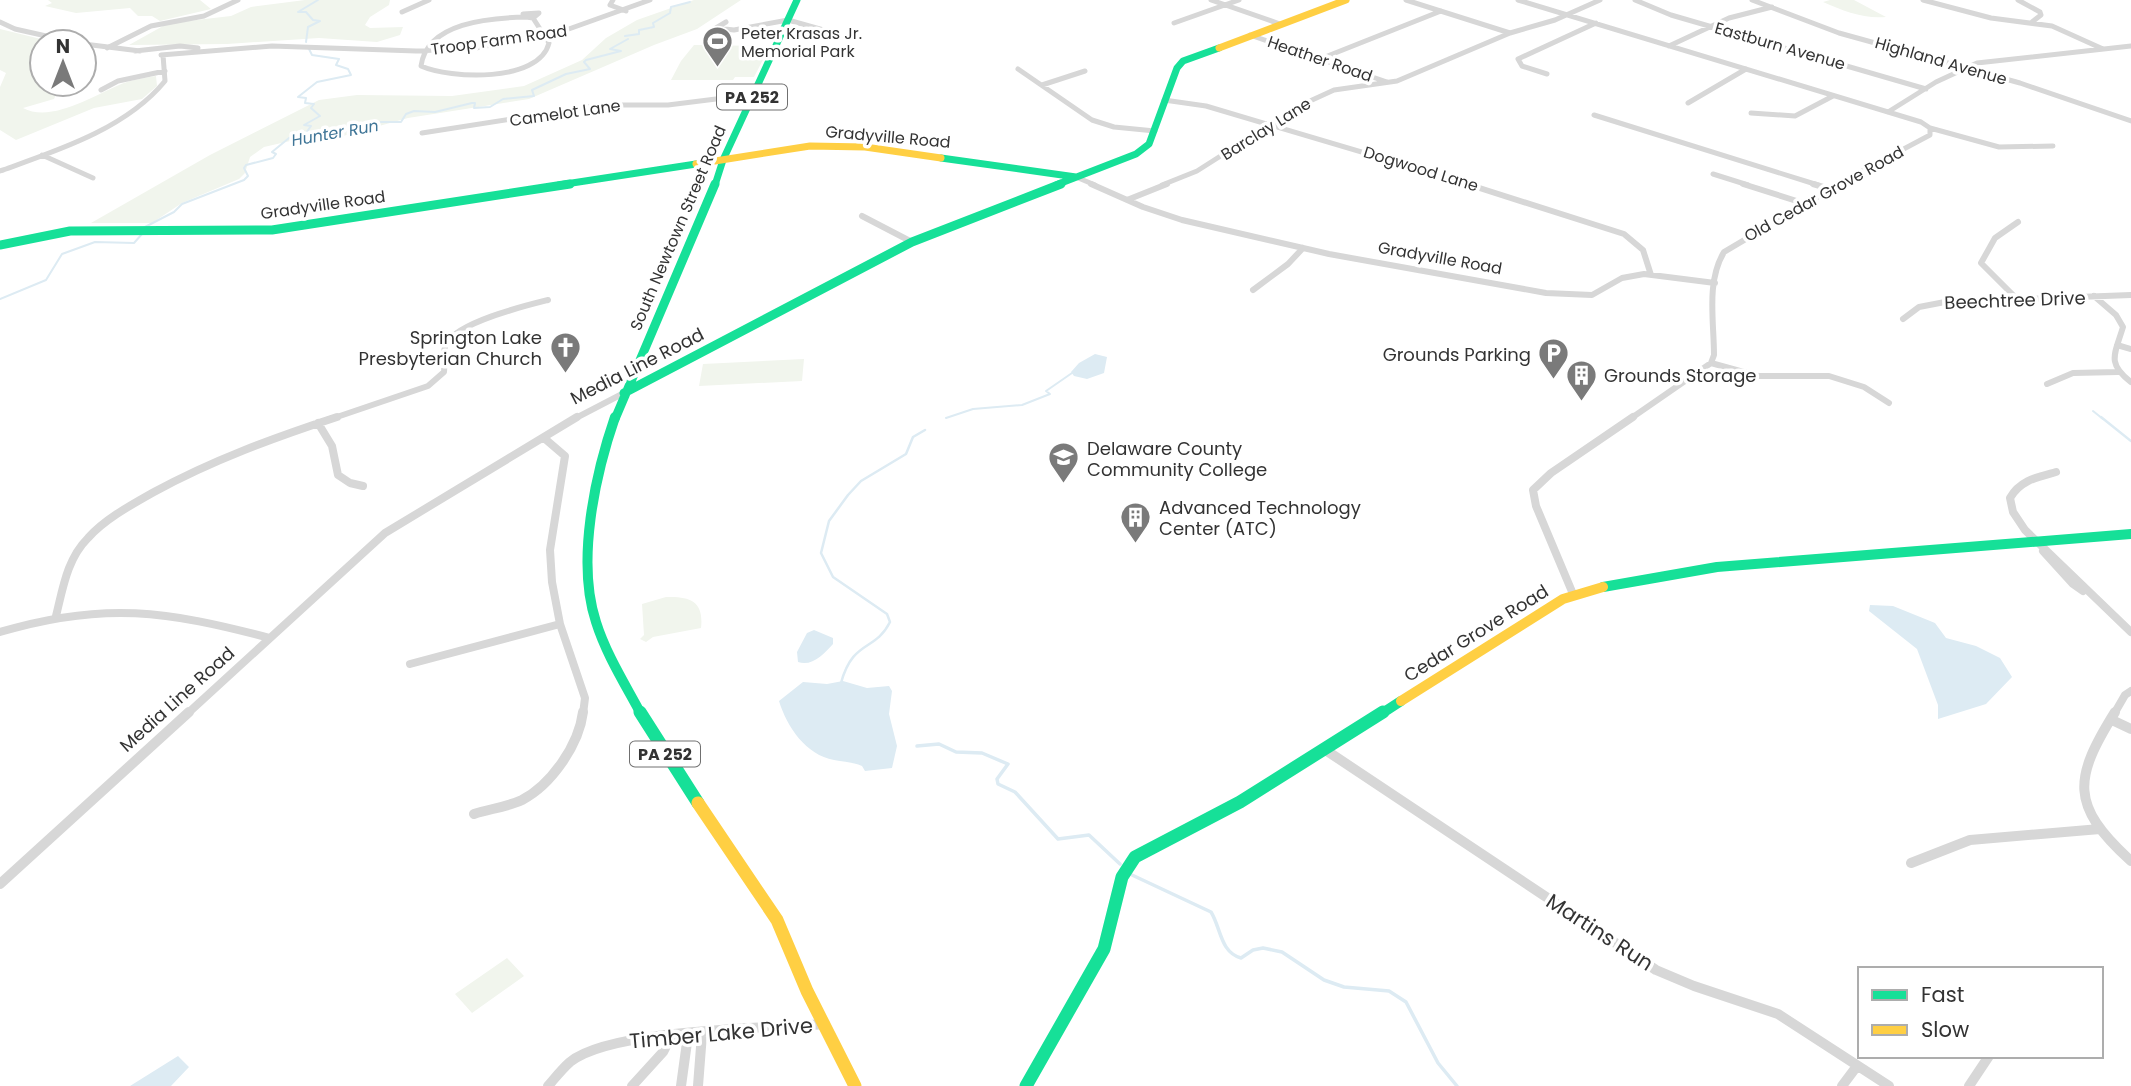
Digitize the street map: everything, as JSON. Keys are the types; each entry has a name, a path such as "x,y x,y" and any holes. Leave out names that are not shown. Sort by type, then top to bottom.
{"main road":[{"name":"South Newtown Street Road","path":"624,393 713,190 723,160 797,0"},
{"name":"Media Line Road","path":"624,393 912,242 1144,149 1155,131 1164,100 1177,68 1183,61 1343,0"},
{"name":"Gradyville Road","path":"0,245 53,233 272,230 810,146 837,145 1012,166 1076,177"},
{"name":"PA 252","path":"624,393 602,454 592,507 587,578 596,621 615,666 651,733 777,920 807,991 855,1086"},
{"name":"Cedar Grove Road","path":"1026,1086 1104,949 1112,930 1119,879 1126,865 1145,851 1211,819 1549,606 1573,594 1717,567 2131,534"}],"street":[{"path":"107,48 151,26 204,16 238,0"},
{"path":"402,12 429,0"},
{"path":"612,0 610,5 626,11"},
{"name":"Troop Farm Road","path":"135,51 191,47 216,49 309,46 423,51 463,48 581,27 650,0"},
{"path":"1211,0 1280,24"},
{"path":"1174,23 1240,0"},
{"path":"1406,0 1510,33"},
{"name":"Old Cedar Grove Road","path":"1518,0 1930,128 1930,135 1803,203 1724,252 1719,259 1715,283 1714,355 1711,363"},
{"name":"Barclay Lane","path":"1127,200 1197,171 1299,106 1339,89 1390,83 1510,33 1567,15 1600,0"},
{"name":"Eastburn Avenue","path":"1635,0 1710,26 1926,89"},
{"name":"Highland Avenue","path":"1752,0 1839,33 2031,87 2131,121"},
{"path":"1923,0 1990,18 2032,22 2066,31 2103,49"},
{"path":"2018,0 2040,12 2041,15 2032,22"},
{"path":"1670,46 1729,18 1772,8"},
{"path":"1320,59 1441,11"},
{"path":"521,16 533,18 544,35 549,40 549,47 538,59 510,70 474,77 457,77 428,71 421,66 423,51 434,38 455,28 521,16"},
{"path":"726,22 716,28 730,30 765,22 786,21 803,23 812,30 827,31"},
{"path":"0,22 28,32"},
{"path":"1547,74 1522,66 1518,59 1596,23"},
{"name":"Heather Road","path":"1250,35 1390,83"},
{"path":"98,46 135,51"},
{"path":"1888,113 1926,89 1982,62 2131,46"},
{"path":"101,90 118,81 165,68 191,50 191,47"},
{"path":"0,171 42,155 141,107 160,90 165,81 162,55 168,48"},
{"name":"Troop Farm Road","path":"135,51 162,55 216,49"},
{"path":"1018,69 1102,124 1155,131"},
{"path":"1688,103 1746,69"},
{"path":"1042,85 1085,71"},
{"path":"1751,113 1795,116 1833,96"},
{"name":"Camelot Lane","path":"422,134 600,105 668,105 723,98 751,99"},
{"name":"Dogwood Lane","path":"1164,100 1206,106 1272,124 1616,231 1633,240 1647,253 1651,275"},
{"path":"1594,114 1830,189"},
{"path":"1930,128 1999,147 2053,146"},
{"path":"42,155 93,178"},
{"path":"1713,174 1803,203"},
{"name":"Gradyville Road","path":"1076,177 1127,200 1182,220 1303,248 1560,295 1591,294 1606,289 1614,281 1624,277 1651,275 1715,283"},
{"path":"862,216 912,242"},
{"path":"2017,299 1981,263 1982,256 2006,226 2018,222"},
{"path":"1253,290 1288,264 1303,248"},
{"name":"Beechtree Drive","path":"1903,319 1919,307 1930,304 2131,295"},
{"path":"2094,296 2121,321 2123,333 2113,360 2118,372 2131,382"},
{"path":"56,617 68,568 89,537 107,520 239,450 428,386 444,372 445,347 455,335 490,319 548,300"},
{"path":"2117,345 2131,349"},
{"path":"1573,594 1536,506 1533,490 1551,473 1711,363 1760,377 1812,374 1840,378 1864,387 1889,403"},
{"path":"2047,384 2085,371 2118,372"},
{"name":"Media Line Road","path":"0,884 385,533 442,495 544,438 599,402 624,393"},
{"path":"318,423 332,446 338,475 350,483 363,486"},
{"path":"474,814 521,800 543,785 564,759 582,720 585,698 560,624 552,582 550,550 565,456 544,438"},
{"path":"2056,472 2022,483 2011,498 2018,521 2073,584 2091,596 2131,632"},
{"path":"0,632 56,617 116,609 209,622 270,638"},
{"path":"410,664 560,624"},
{"path":"2131,691 2125,695 2087,762 2083,778 2085,799 2100,829 2131,860"},
{"path":"2112,720 2131,729"},
{"name":"Martins Run","path":"1324,749 1657,970 1694,986 1778,1014 1889,1086"},
{"path":"1910,863 1970,840 2100,829"},
{"name":"Timber Lake Drive","path":"548,1086 571,1061 608,1044 671,1036 825,1024"},
{"path":"698,1086 702,1034"},
{"path":"681,1086 688,1035"},
{"path":"632,1086 663,1052 671,1036"},
{"path":"1969,1086 1989,1058"},
{"path":"1842,1086 1857,1066"}],"shaded area":[{"path":"48,0 200,0 211,9 160,21 152,16 138,16 130,8 76,13 45,6 52,3"},
{"path":"305,0 390,0 389,5 370,17 365,25 370,28 403,27 400,35 377,42 319,38 227,44 129,45 163,26 231,16 251,7"},
{"path":"694,0 741,0 697,29 529,99 408,118 343,136 312,136 264,147 250,157 245,173 239,179 182,203 152,223 91,223 210,155 319,100 357,95 452,96 524,86 582,60 606,38 637,20"},
{"path":"1854,0 1886,17 1861,16 1823,2"},
{"path":"0,29 28,36 28,98 54,98 23,108 34,112 59,110 98,98 98,95 137,79 156,76 157,86 142,99 94,108 16,140 0,130 0,87 6,73 0,70"},
{"name":"Peter Krasas Jr. Memorial Park","path":"694,45 770,46 754,77 735,77 733,80 671,80"},
{"path":"1095,354 1107,357 1104,373 1087,379 1074,376 1071,372 1079,363"},
{"path":"804,359 802,381 699,386 703,364"},
{"path":"666,597 694,602 700,612 701,628 653,637 646,642 640,639 644,635 642,604"},
{"path":"1870,605 1893,606 1935,623 1946,638 1976,646 2000,658 2012,677 1986,704 1938,719 1938,705 1917,649 1869,611"},
{"path":"814,630 833,638 833,644 813,661 798,662 797,652 807,633"},
{"path":"843,681 867,688 889,686 892,691 889,714 897,746 892,768 865,771 862,766 824,757 806,746 787,720 779,701 803,682 827,684"},
{"path":"507,958 524,976 472,1013 455,994"},
{"path":"178,1056 189,1067 171,1086 130,1086"}],"waterway":[{"path":"306,42 308,27 320,21 313,20 306,12 298,12 318,0"},
{"name":"Hunter Run","path":"625,36 639,34 639,30 654,27 653,23 670,13 671,7 690,2"},
{"name":"Hunter Run","path":"306,133 335,134 381,122 401,122 406,114 414,111 435,112 472,103 475,103 474,108 490,107 503,99 534,96 532,90 566,74 590,69 584,62 586,60 621,51 610,49 628,39"},
{"path":"306,133 311,126 304,125 320,116 311,108 314,104 305,103 306,98 298,97 317,82 351,75 348,69 336,65 339,59 312,55 309,49"},
{"name":"Hunter Run","path":"143,228 174,212 182,204 244,180 248,176 244,168 246,165 273,158 276,154 272,152 289,138 306,133"},
{"name":"Hunter Run","path":"0,299 46,280 62,254 95,242 134,243 142,234"},
{"path":"946,418 973,409 1022,405 1050,394 1046,391 1072,373"},
{"path":"2093,411 2103,419"},
{"path":"2101,417 2131,441"},
{"path":"841,683 852,659 878,638 890,622 887,614 833,577 821,553 829,521 861,481 906,454 913,437 925,430"},
{"path":"917,746 939,744 956,752 982,753 1008,764 997,779 998,784 1015,792 1058,839 1089,835 1120,864"},
{"path":"1132,875 1211,912 1225,945 1234,955 1241,958 1253,950 1263,948 1282,952 1324,980 1344,987 1389,991 1406,1002 1438,1063 1457,1086"}],"traffic: fast":[{"path":"698,803 651,733 615,666 595,621 588,577 591,507 602,454 624,393 713,190 723,160 797,0"},
{"path":"624,393 912,242 1136,154 1149,144 1177,68 1183,61 1219,48"},
{"path":"941,158 1076,177"},
{"path":"0,245 70,231 272,230 696,164"},
{"path":"1603,587 1717,567 2131,534"},
{"path":"1026,1086 1104,949 1122,877 1135,857 1240,802 1401,701"}],"traffic: slow":[{"path":"1219,48 1346,0"},
{"path":"696,164 810,146 865,147 941,158"},
{"path":"1401,701 1563,599 1603,587"},
{"path":"698,803 777,920 807,991 855,1086"}],"place":[{"name":"Peter Krasas Jr. Memorial Park","path":"718,69"},
{"name":"Springton Lake Presbyterian Church","path":"565,374"},
{"name":"Grounds Parking","path":"1554,381"},
{"name":"Grounds Storage","path":"1581,402"},
{"name":"Delaware County Community College","path":"1064,485"},
{"name":"Advanced Technology Center (ATC)","path":"1136,544"}]}
